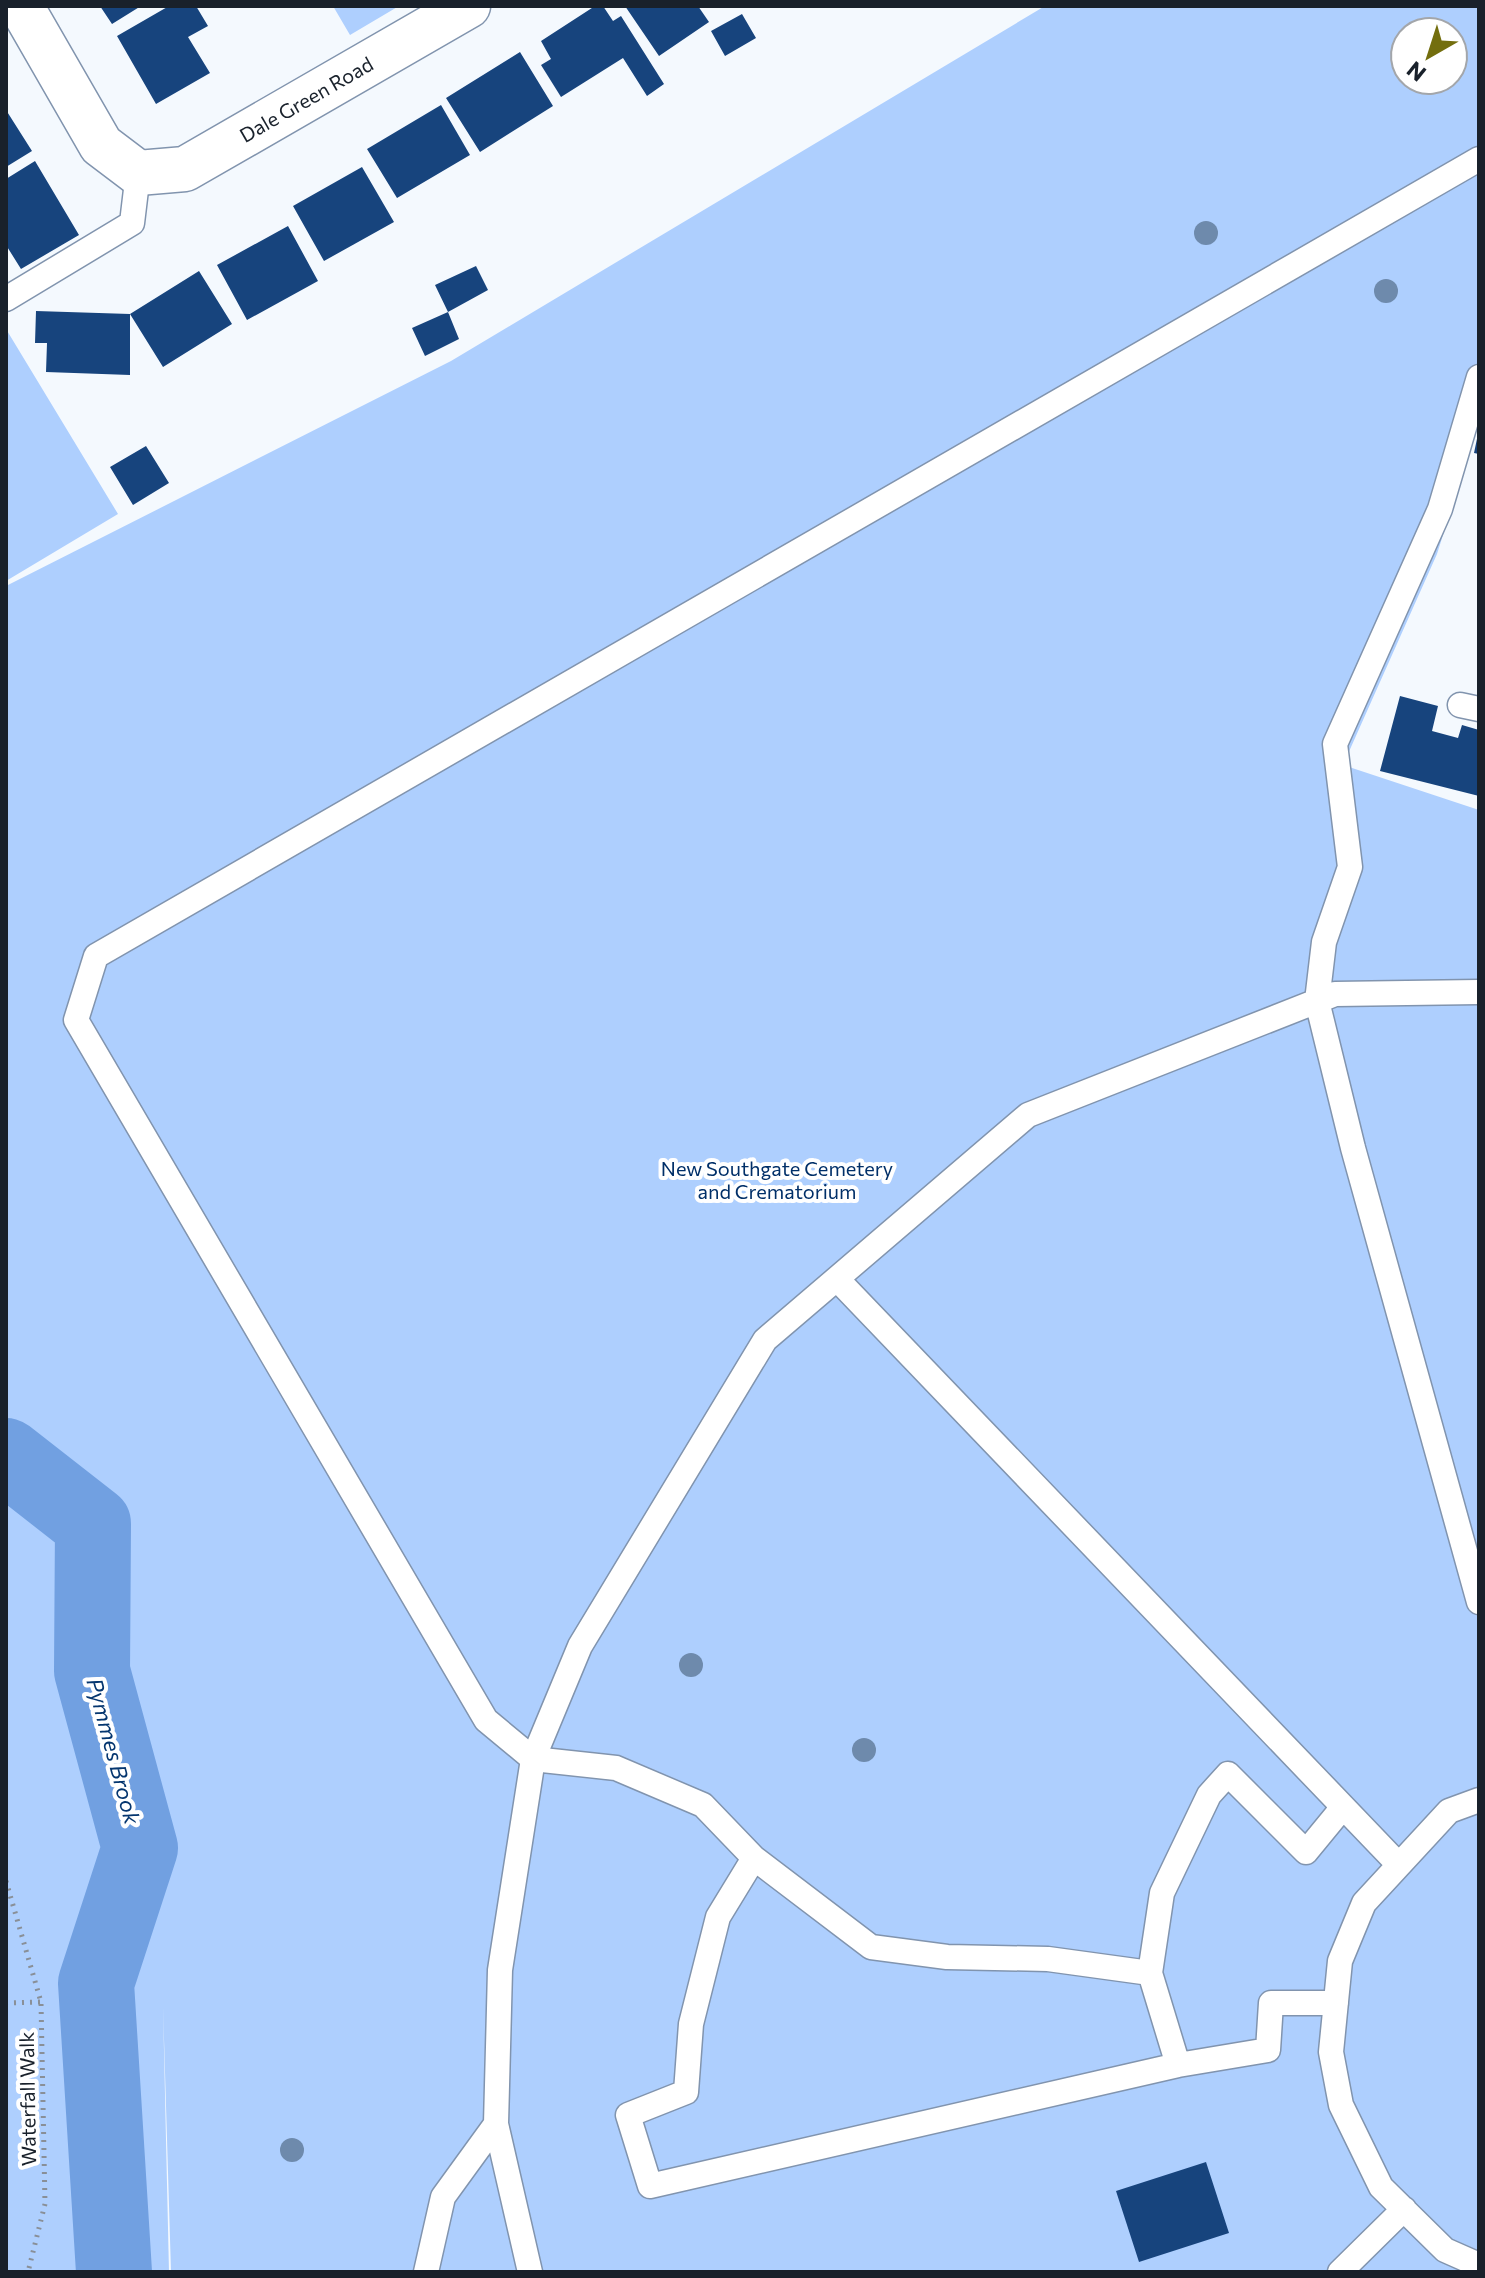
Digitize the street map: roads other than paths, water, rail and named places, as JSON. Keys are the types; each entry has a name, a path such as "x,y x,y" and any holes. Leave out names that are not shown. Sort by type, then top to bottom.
{"street":[{"path":"21,6 101,145 138,173"},
{"name":"Dale Green Road","path":"138,173 185,169 468,6"}],"lane":[{"path":"1150,1973 1048,1959 947,1957 871,1947 754,1858 703,1805 616,1768 533,1759 486,1720 76,1020 96,956 1479,159"},
{"path":"6,299 132,223 138,173"},
{"path":"1479,377 1440,509 1335,744 1350,867 1324,942 1317,1001 1353,1148 1479,1602"},
{"path":"530,2272 496,2124 500,1970 533,1759 580,1646 765,1340 1028,1115 1335,994 1479,992"},
{"path":"837,1279 1399,1865"},
{"path":"1178,2065 1150,1973 1162,1893 1209,1795 1228,1774 1306,1852 1343,1807"},
{"path":"1479,1800 1449,1811 1364,1903 1340,1961 1331,2052 1341,2105 1381,2187 1445,2250 1479,2265"},
{"path":"754,1858 718,1917 691,2024 686,2092 628,2115 650,2186 1178,2065 1268,2050 1271,2003 1336,2003"},
{"path":"426,2272 443,2197 496,2124"},
{"path":"1340,2272 1404,2209"}],"waterway":[{"name":"Pymmes Brook","path":"6,1456 93,1524 92,1671 140,1848 96,1983 114,2272"}],"park label":[{"name":"New Southgate Cemetery and Crematorium","path":"777,1180"}]}
